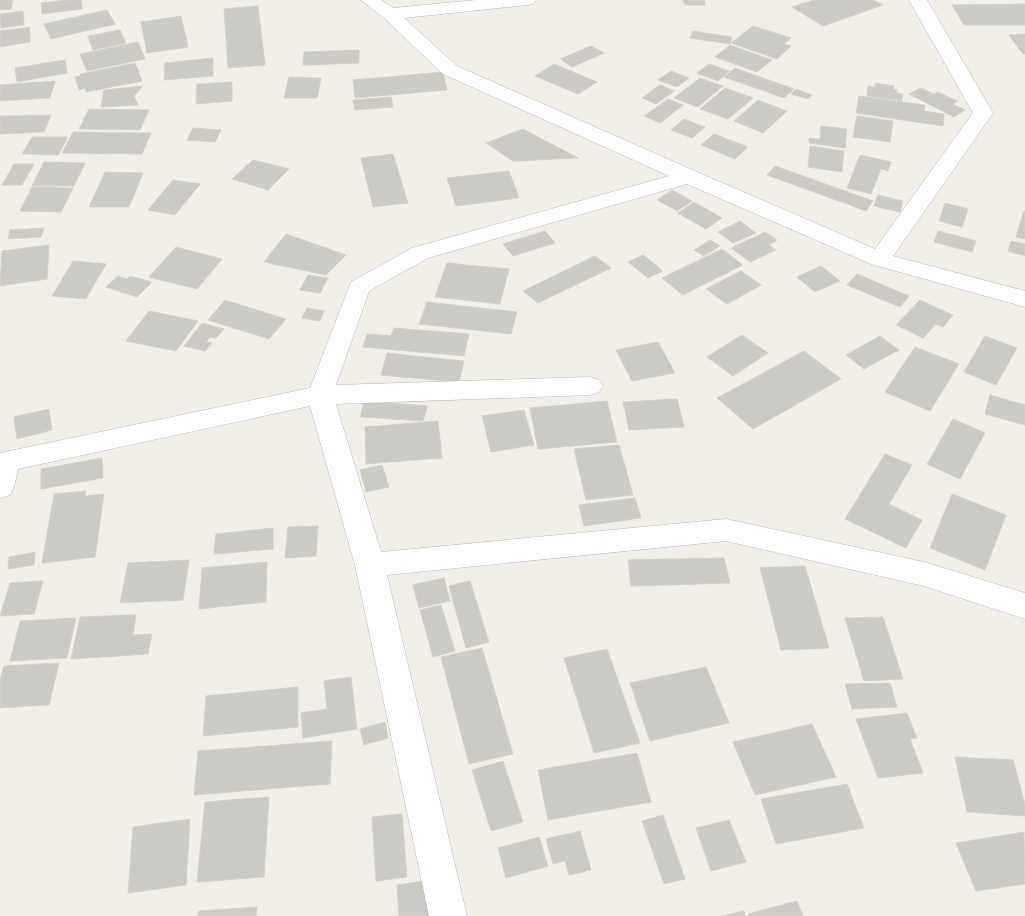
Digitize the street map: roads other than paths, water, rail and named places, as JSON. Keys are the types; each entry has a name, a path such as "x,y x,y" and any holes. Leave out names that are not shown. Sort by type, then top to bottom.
{"street":[{"path":"370,0 390,14 450,70 689,177 879,259 1025,299"},
{"path":"390,14 527,0"},
{"path":"879,259 983,113 918,0"},
{"path":"448,916 370,565 320,395 359,287 420,253 689,177"},
{"path":"2,471 320,395 590,386"},
{"path":"370,565 726,530 924,574 1025,606"}]}
